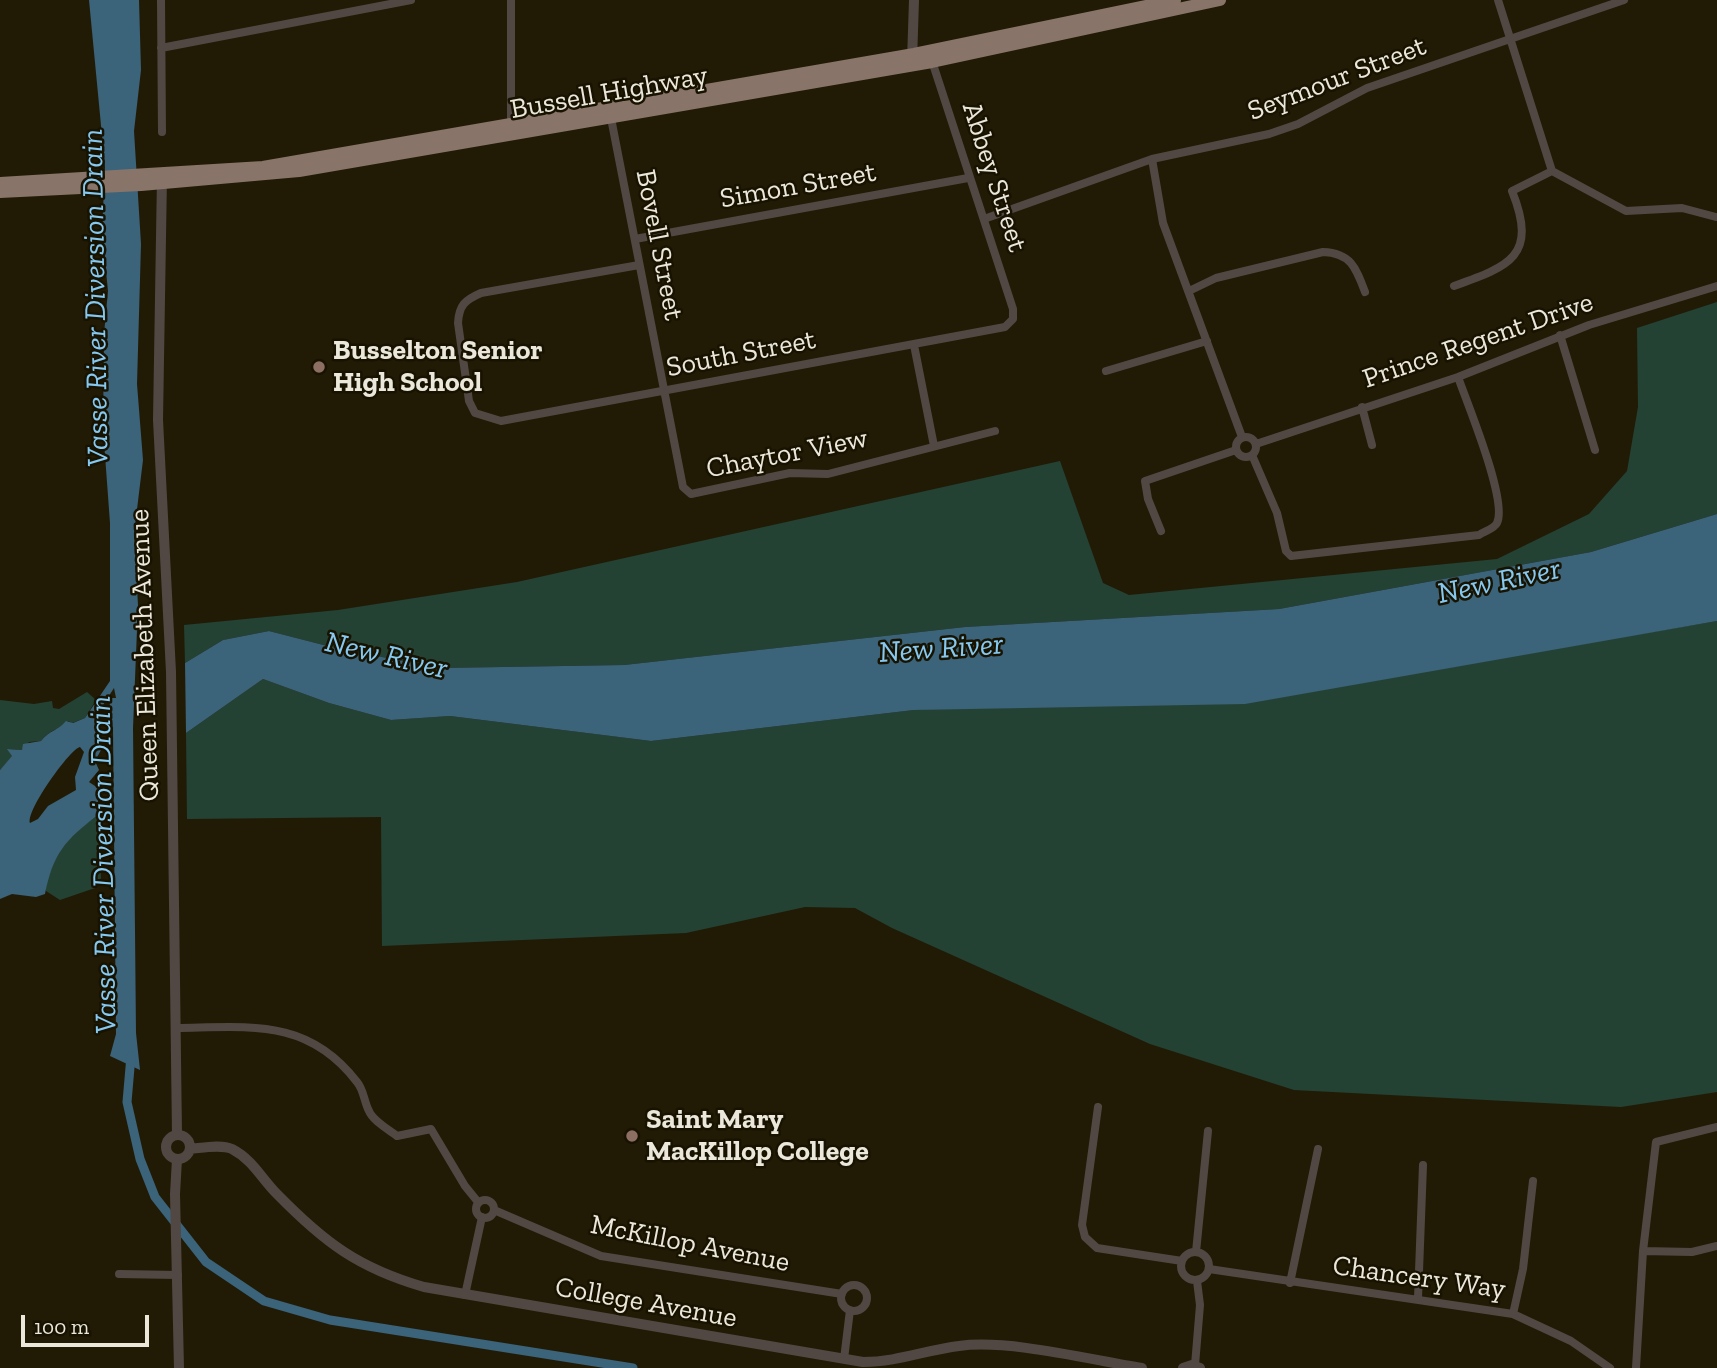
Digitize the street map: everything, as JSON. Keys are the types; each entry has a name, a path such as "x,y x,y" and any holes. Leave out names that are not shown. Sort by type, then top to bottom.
{"main road":[{"name":"Bussell Highway","path":"931,56 1175,0"},
{"name":"Bussell Highway","path":"0,192 162,178 299,171 511,130 931,56 1220,0"},
{"name":"Bussell Highway","path":"0,183 94,183"}],"street":[{"path":"161,0 162,132"},
{"path":"161,48 411,0"},
{"path":"511,0 511,130"},
{"path":"913,59 914,0"},
{"path":"1497,0 1508,40 1551,159 1552,171"},
{"name":"Seymour Street","path":"984,219 1152,159 1288,127 1367,88 1624,0"},
{"name":"Abbey Street","path":"931,56 968,178 1013,309 1013,319"},
{"name":"Bovell Street","path":"610,112 666,392"},
{"path":"1152,159 1163,223 1242,438"},
{"path":"1552,171 1626,211 1682,208 1716,216"},
{"path":"1454,286 1491,273 1517,252 1523,240 1524,229 1512,191 1552,171"},
{"name":"Queen Elizabeth Avenue","path":"162,178 159,420 171,672 177,1135"},
{"name":"Simon Street","path":"635,239 968,178"},
{"path":"1189,291 1216,278 1323,252 1337,252 1355,265 1365,292"},
{"name":"South Street","path":"639,265 481,293 466,299 459,310 458,323 470,401 475,413 501,421 1005,327 1013,319"},
{"name":"Prince Regent Drive","path":"1256,444 1458,377 1560,335 1717,286"},
{"path":"1560,335 1595,450"},
{"path":"1106,371 1207,341"},
{"path":"914,345 934,446"},
{"path":"1236,450 1236,444 1242,438 1252,438 1256,444 1252,455 1277,513 1286,551 1291,556 1479,534 1493,528 1498,522 1499,510 1484,446 1458,377"},
{"name":"Chaytor View","path":"666,392 683,487 691,494 790,473 828,474 995,431"},
{"path":"1362,407 1372,445"},
{"path":"1236,450 1245,457 1252,455"},
{"path":"1161,531 1148,499 1145,481 1236,450"},
{"path":"177,1028 264,1027 298,1036 331,1051 359,1084 370,1114 397,1136 431,1129 478,1202 476,1211 482,1217"},
{"path":"1098,1107 1082,1225 1085,1237 1097,1248 1182,1261"},
{"path":"1636,1368 1643,1251 1656,1142 1717,1128"},
{"path":"1196,1252 1208,1131"},
{"path":"177,1135 188,1141 190,1149 185,1157 177,1159 169,1156 166,1149 167,1140 177,1135"},
{"name":"College Avenue","path":"190,1149 229,1147 251,1160 273,1191 357,1263 384,1276 465,1295 844,1359 894,1361 959,1346 993,1345 1142,1368"},
{"path":"1290,1283 1318,1149"},
{"path":"177,1159 175,1194 179,1368"},
{"path":"1418,1298 1423,1165"},
{"path":"1513,1314 1523,1269 1533,1181"},
{"path":"478,1202 491,1201 494,1210 491,1216 482,1217"},
{"name":"McKillop Avenue","path":"494,1210 601,1256 842,1294"},
{"path":"465,1295 482,1217"},
{"path":"1643,1251 1692,1252 1717,1246"},
{"path":"1182,1261 1187,1255 1196,1252"},
{"path":"1182,1261 1185,1276 1197,1280 1203,1278 1209,1269 1207,1259 1196,1252"},
{"name":"Chancery Way","path":"1209,1269 1513,1314 1571,1341 1610,1368"},
{"path":"119,1274 178,1275"},
{"path":"1183,1368 1198,1367 1200,1305 1197,1280"},
{"path":"850,1286 864,1290 864,1305 850,1310 842,1303 842,1294 850,1286"},
{"path":"844,1359 850,1310"}],"green space":[{"path":"1717,302 1717,514 1591,552 1279,609 965,627 624,665 441,668 339,649 269,631 223,640 185,663 184,625 338,610 517,582 1060,461 1103,583 1129,595 1497,559 1589,514 1627,471 1638,407 1637,328"},
{"path":"1717,621 1717,1092 1621,1107 1294,1090 1150,1044 892,928 855,908 805,907 686,933 382,946 381,817 187,819 186,733 263,679 329,703 391,720 450,716 651,741 914,710 1544,650"},
{"path":"87,692 96,700 85,718 72,723 68,721 41,741 29,742 22,750 8,749 13,756 0,770 0,700 34,704 52,701 53,708 59,709"},
{"path":"98,815 101,878 95,888 60,900 46,891 47,880 55,861 70,839"}],"water":[{"path":"89,0 139,0 141,70 134,131 141,244 137,384 143,460 134,534 138,605 133,728 136,1033 140,1070 110,1056 116,1034 113,730 109,698 116,698 114,688 96,716 101,750 95,761 99,770 89,782 98,788 98,815 62,849 52,868 45,894 36,897 12,894 0,899 0,770 12,756 7,749 22,750 23,744 41,741 66,721 73,723 85,718 110,681 110,523 103,428 104,334 108,291 102,231 105,167","holes":["80,747 84,752 75,777 76,790 48,806 38,819 30,823 35,806 59,768 75,750"]},
{"name":"New River","path":"1717,514 1717,621 1245,704 914,710 651,741 450,716 391,720 329,703 263,679 186,733 185,663 223,640 269,631 339,649 441,668 624,665 965,627 1279,609 1591,552"}],"waterway":[{"name":"Vasse River Diversion Drain","path":"131,1056 127,1102 140,1159 155,1197 206,1262 264,1301 330,1320 633,1368"}],"place":[{"name":"Busselton Senior High School","path":"319,367"},
{"name":"Saint Mary MacKillop College","path":"632,1136"}]}
